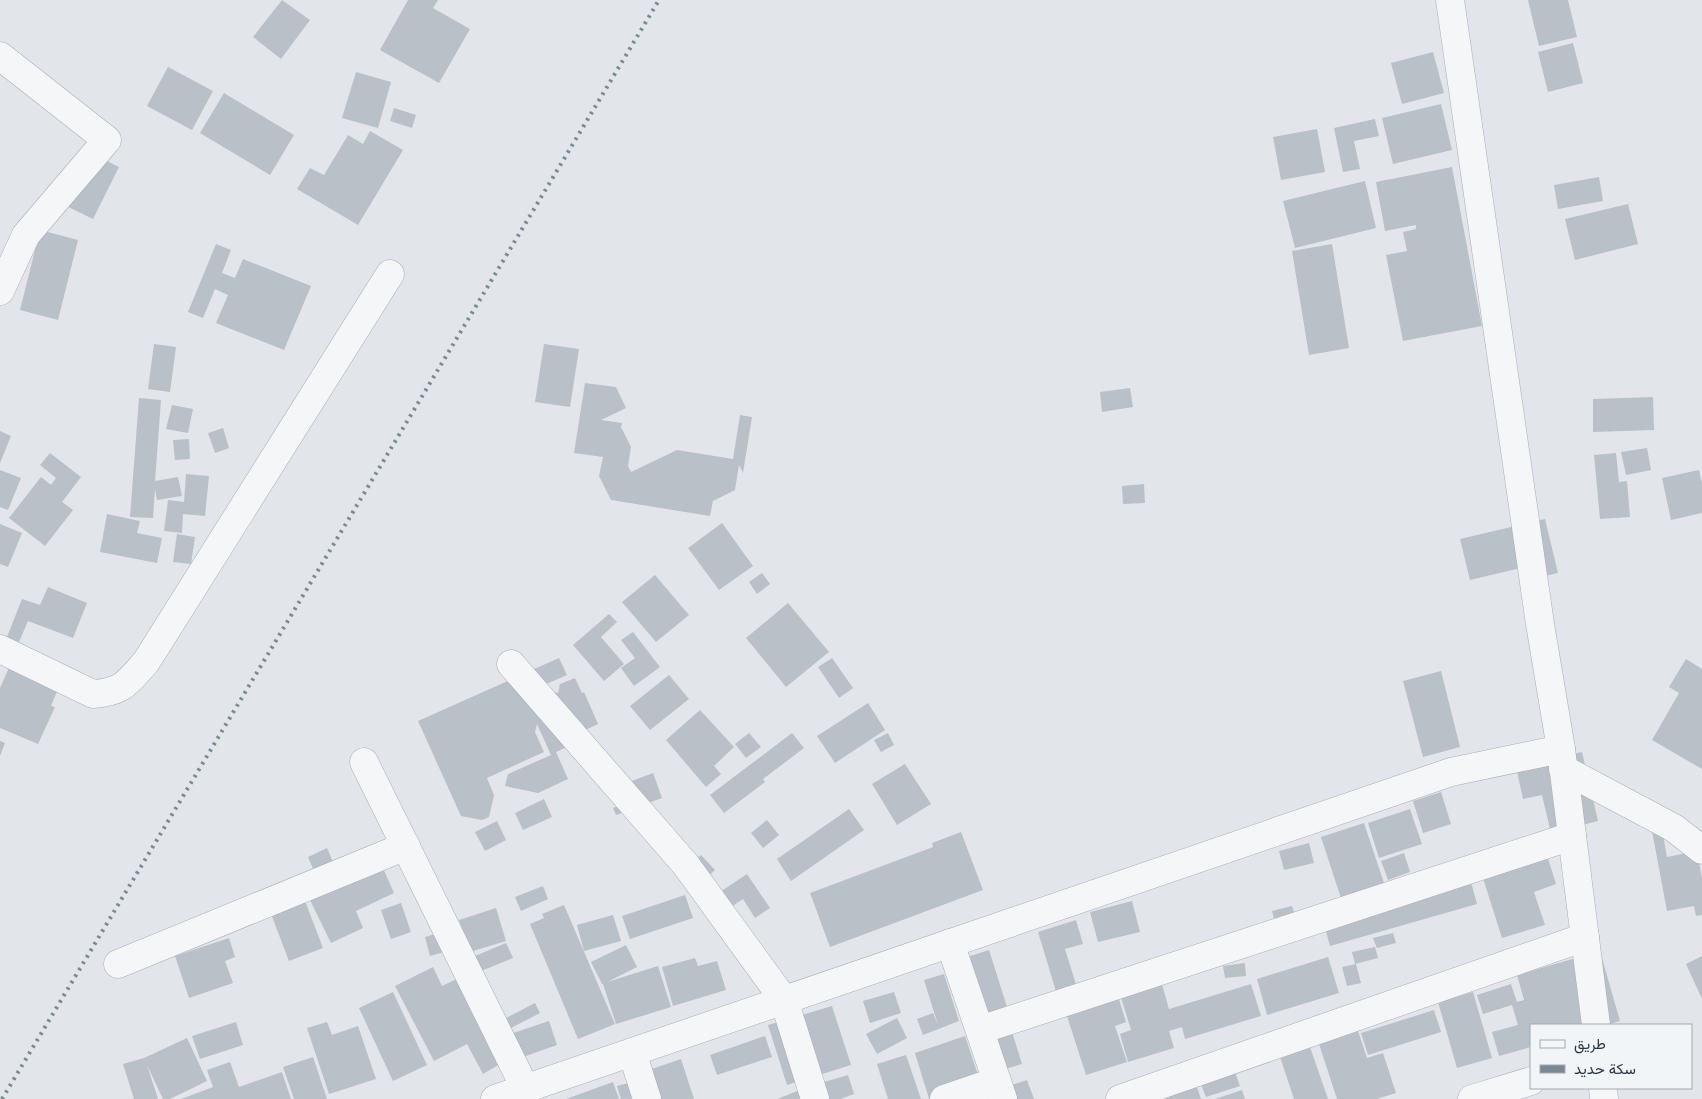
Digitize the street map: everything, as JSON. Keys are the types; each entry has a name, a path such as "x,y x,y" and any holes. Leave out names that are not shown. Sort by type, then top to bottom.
{"street":[{"path":"1450,0 1539,614 1562,759 1596,1024"},
{"path":"0,56 107,140 26,235 0,291"},
{"path":"0,649 93,694 109,693 126,684 146,662 390,274"},
{"path":"511,664 686,865 784,1000 815,1099"},
{"path":"495,1099 1451,772 1562,759 1674,828 1702,850"},
{"path":"364,762 525,1088"},
{"path":"980,1030 1572,836"},
{"path":"118,964 406,846"},
{"path":"1120,1099 1585,937"},
{"path":"944,1099 1000,1090 950,943"},
{"path":"632,1052 647,1099"},
{"path":"1472,1099 1530,1081"}],"building":[{"path":"282,0 310,20 281,59 253,37"},
{"path":"408,0 438,0 433,8 470,29 439,83 380,50"},
{"path":"1528,0 1568,0 1577,37 1539,46"},
{"path":"1573,43 1583,83 1548,92 1538,52"},
{"path":"1433,52 1444,93 1402,104 1391,63"},
{"path":"168,67 213,91 192,130 147,106"},
{"path":"356,72 391,82 378,128 342,118"},
{"path":"224,93 294,135 270,175 200,133"},
{"path":"1441,104 1452,150 1393,164 1382,118"},
{"path":"394,108 416,115 412,128 390,121"},
{"path":"1375,119 1379,136 1354,141 1360,169 1343,172 1334,128"},
{"path":"1317,129 1325,172 1281,180 1273,137"},
{"path":"370,131 403,150 358,225 297,189 310,168 324,175 348,135 363,144"},
{"path":"83,149 119,167 93,219 56,201"},
{"path":"1452,167 1482,326 1403,341 1386,255 1407,251 1403,232 1416,229 1416,225 1385,231 1376,182"},
{"path":"1599,177 1603,201 1558,209 1554,185"},
{"path":"1365,181 1376,228 1295,248 1283,201"},
{"path":"1628,204 1638,244 1575,260 1565,219"},
{"path":"40,230 78,240 58,320 20,310"},
{"path":"216,244 231,250 222,273 235,278 243,259 311,286 284,350 216,323 228,295 215,289 203,318 188,312"},
{"path":"1332,244 1349,348 1309,355 1292,251"},
{"path":"154,344 176,347 170,392 148,389"},
{"path":"544,344 579,349 570,407 535,402"},
{"path":"585,383 616,387 626,408 601,420 622,423 621,427 631,447 628,466 631,472 677,450 733,459 740,415 752,417 743,473 739,465 735,490 713,501 710,516 611,500 599,476 603,457 574,453"},
{"path":"1130,388 1133,407 1102,412 1100,392"},
{"path":"1653,397 1654,430 1593,432 1593,399"},
{"path":"139,398 161,400 155,481 178,477 182,496 157,500 155,489 153,518 130,517"},
{"path":"172,405 193,409 188,433 166,429"},
{"path":"223,428 229,448 215,453 208,433"},
{"path":"0,431 11,436 0,463"},
{"path":"189,439 190,459 175,460 173,440"},
{"path":"1647,448 1651,470 1626,475 1621,452"},
{"path":"50,453 81,477 62,502 73,510 45,546 9,518 41,477 51,485 56,478 40,465"},
{"path":"1616,453 1619,482 1627,481 1630,517 1600,519 1594,455"},
{"path":"0,470 21,478 8,510 0,507"},
{"path":"1699,470 1702,484 1702,513 1671,520 1662,478"},
{"path":"186,474 209,476 205,516 183,514 182,533 164,531 168,500 184,502"},
{"path":"1144,484 1145,503 1123,504 1122,486"},
{"path":"107,514 140,521 137,533 162,538 157,563 100,552"},
{"path":"1545,519 1558,573 1536,578 1533,565 1470,580 1460,539"},
{"path":"722,523 753,566 719,590 688,548"},
{"path":"0,524 22,533 8,567 0,564"},
{"path":"177,534 195,537 191,564 173,562"},
{"path":"762,573 770,584 757,594 749,582"},
{"path":"655,575 689,615 656,642 622,602"},
{"path":"48,587 87,603 73,638 28,621 19,642 7,637 22,599 40,605"},
{"path":"788,603 829,652 786,687 746,638"},
{"path":"609,614 617,622 601,637 624,664 604,681 573,645"},
{"path":"633,632 660,667 634,686 621,668 635,658 621,640"},
{"path":"559,658 567,675 537,688 558,693 560,684 575,678 582,693 584,692 598,724 564,740 567,747 556,752 568,779 538,793 505,786 508,774 551,755 537,724 535,732 544,752 487,778 494,795 489,817 482,820 461,816 418,721"},
{"path":"832,658 853,688 839,698 818,667"},
{"path":"1686,659 1702,669 1702,769 1652,740 1679,693 1669,687"},
{"path":"11,663 60,684 51,706 55,707 38,744 0,728 0,688"},
{"path":"1441,671 1460,747 1423,757 1403,681"},
{"path":"669,675 689,699 650,730 630,706"},
{"path":"868,703 885,730 835,763 817,736"},
{"path":"700,710 734,747 714,766 721,774 706,787 666,740"},
{"path":"749,733 761,747 746,758 735,744"},
{"path":"792,733 804,748 763,779 765,782 724,813 710,795"},
{"path":"888,733 894,745 881,752 874,740"},
{"path":"0,741 5,743 0,756"},
{"path":"1582,752 1598,821 1551,833 1542,795 1523,799 1516,767"},
{"path":"905,764 931,804 897,825 872,784"},
{"path":"653,773 662,798 616,815 613,808 635,800 629,782"},
{"path":"1441,792 1451,824 1423,833 1413,801"},
{"path":"544,799 552,817 523,830 515,813"},
{"path":"849,809 864,830 791,881 777,859"},
{"path":"1410,809 1422,844 1379,858 1368,823"},
{"path":"1659,813 1667,857 1697,851 1702,879 1702,915 1696,916 1694,906 1667,911 1649,815"},
{"path":"767,820 779,835 763,848 751,833"},
{"path":"497,821 506,840 485,851 475,832"},
{"path":"1364,823 1384,883 1341,898 1321,837"},
{"path":"961,832 983,890 830,947 810,893 933,847 932,843"},
{"path":"1309,843 1314,863 1284,870 1279,851"},
{"path":"327,848 333,862 314,871 308,857"},
{"path":"1546,852 1556,884 1534,892 1545,925 1502,938 1481,872"},
{"path":"1404,853 1410,872 1388,880 1381,861"},
{"path":"701,855 715,870 702,882 688,867"},
{"path":"382,866 394,893 356,911 363,928 331,943 310,900"},
{"path":"747,874 770,908 755,918 743,899 725,911 714,896"},
{"path":"1471,882 1477,904 1330,946 1324,924"},
{"path":"543,886 548,899 521,911 515,897"},
{"path":"685,895 693,918 630,939 622,916"},
{"path":"305,901 323,948 289,961 271,914"},
{"path":"1132,901 1140,932 1098,942 1090,912"},
{"path":"401,903 411,932 391,939 381,910"},
{"path":"564,905 615,1024 578,1039 530,924 544,918 542,914"},
{"path":"1292,906 1296,918 1275,924 1272,911"},
{"path":"496,908 506,941 470,952 459,920"},
{"path":"613,915 621,941 584,951 577,925"},
{"path":"1076,920 1083,944 1065,949 1078,991 1058,998 1038,932"},
{"path":"452,929 457,948 430,956 425,937"},
{"path":"1393,933 1396,943 1377,948 1373,938"},
{"path":"229,938 235,957 225,961 233,983 189,998 175,956"},
{"path":"506,943 513,958 469,976 463,961"},
{"path":"626,945 637,967 607,982 658,966 671,1007 616,1024 603,984 591,962"},
{"path":"1375,947 1378,958 1355,964 1352,952"},
{"path":"989,950 1007,1007 970,1019 952,962"},
{"path":"1600,951 1620,1021 1610,1024 1530,1024 1530,1047 1499,1056 1492,1032 1518,1025 1512,1005 1483,1014 1477,995 1511,984 1517,1002 1524,1000 1517,975"},
{"path":"1702,956 1702,999 1686,964"},
{"path":"1328,957 1339,993 1267,1015 1257,979"},
{"path":"695,958 698,966 717,961 726,990 673,1006 662,967"},
{"path":"1245,963 1246,976 1225,978 1223,966"},
{"path":"1356,964 1361,983 1347,986 1342,967"},
{"path":"433,967 442,986 465,975 491,1026 535,1003 540,1013 488,1040 500,1064 483,1074 467,1044 434,1061 395,986"},
{"path":"944,974 959,1021 923,1035 917,1019 933,1013 938,1025 924,980"},
{"path":"1161,981 1169,1009 1251,984 1261,1016 1185,1039 1182,1027 1169,1031 1174,1048 1128,1062 1120,1034 1131,1030 1120,994"},
{"path":"393,992 427,1065 393,1081 359,1008"},
{"path":"894,992 901,1013 870,1023 863,1001"},
{"path":"1473,992 1492,1058 1457,1068 1438,1002"},
{"path":"1118,996 1126,1022 1115,1026 1127,1062 1086,1075 1066,1013"},
{"path":"832,1006 851,1065 787,1085 768,1025"},
{"path":"1434,1010 1441,1032 1368,1055 1361,1033"},
{"path":"897,1018 907,1038 877,1054 866,1034"},
{"path":"1008,1019 1022,1064 988,1074 974,1029"},
{"path":"549,1021 557,1045 503,1064 495,1039"},
{"path":"236,1022 243,1045 200,1059 192,1036"},
{"path":"327,1022 332,1035 358,1026 376,1079 329,1094 307,1028"},
{"path":"1358,1031 1367,1058 1383,1053 1396,1093 1377,1099 1337,1099 1319,1044"},
{"path":"765,1036 772,1057 717,1075 710,1055"},
{"path":"965,1036 981,1084 929,1099 915,1053"},
{"path":"187,1038 207,1081 170,1099 163,1099 147,1065 158,1099 134,1099 123,1064 144,1058"},
{"path":"1310,1047 1328,1099 1294,1099 1280,1057"},
{"path":"906,1055 921,1099 888,1099 877,1064"},
{"path":"313,1057 327,1099 294,1099 283,1067"},
{"path":"681,1059 694,1099 655,1099 646,1071"},
{"path":"230,1062 239,1087 282,1072 291,1099 181,1099 213,1087 207,1070"},
{"path":"1235,1072 1240,1086 1206,1097 1201,1084"},
{"path":"848,1075 854,1094 840,1099 827,1099 821,1083"},
{"path":"644,1079 649,1099 621,1099 617,1086"},
{"path":"1027,1080 1034,1099 997,1099 994,1091"},
{"path":"613,1082 619,1099 566,1099"},
{"path":"813,1085 819,1099 777,1099"},
{"path":"1197,1087 1201,1099 1162,1099"},
{"path":"1242,1090 1245,1099 1215,1099"}],"railway":[{"path":"2,1099 659,0"}]}
